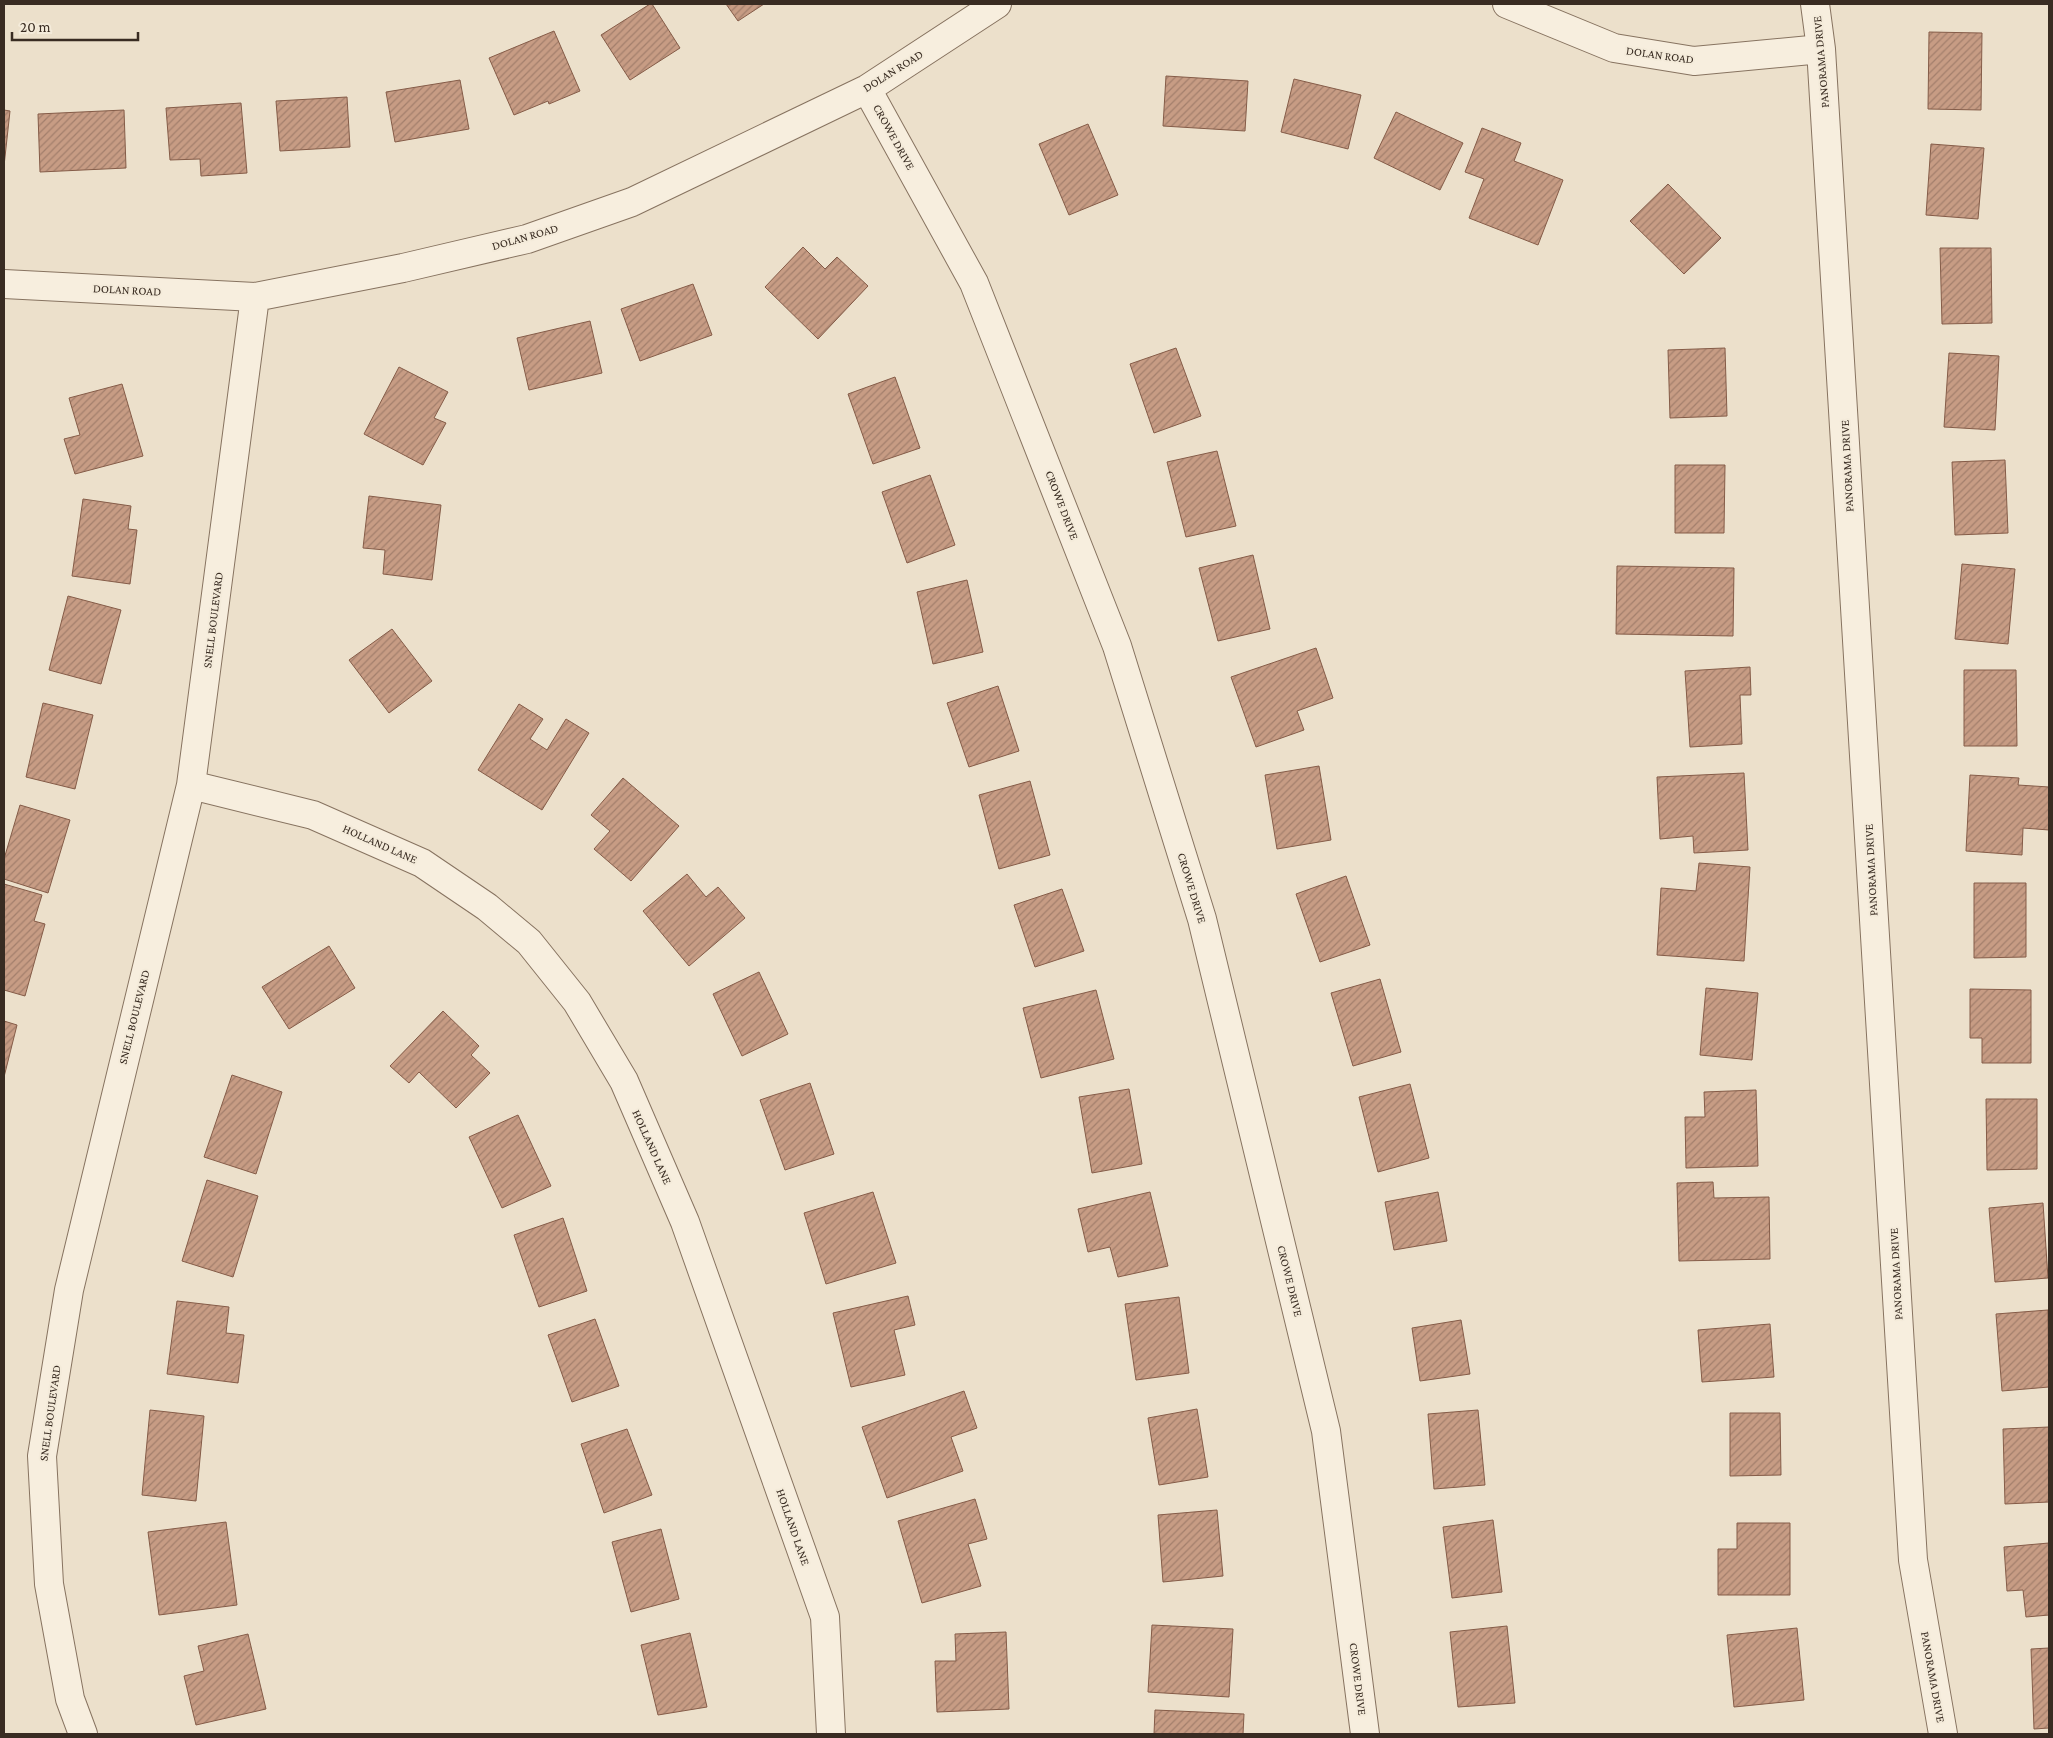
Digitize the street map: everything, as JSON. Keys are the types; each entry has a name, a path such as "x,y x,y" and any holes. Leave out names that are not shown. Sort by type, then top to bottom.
{"street":[{"name":"DOLAN ROAD","path":"4,284 255,297 403,268 527,239 632,202 867,89 997,4"},
{"name":"DOLAN ROAD","path":"1507,4 1614,48 1694,61 1821,49"},
{"name":"PANORAMA DRIVE","path":"1815,4 1821,49 1913,1560 1943,1734"},
{"name":"CROWE DRIVE","path":"867,89 974,283 1117,646 1199,910 1326,1431 1365,1734"},
{"name":"SNELL BOULEVARD","path":"83,1734 70,1699 50,1584 42,1456 69,1290 191,785 255,297"},
{"name":"HOLLAND LANE","path":"191,785 313,815 422,863 487,907 529,942 577,1002 624,1081 685,1222 822,1608 825,1617 831,1734"}],"building":[{"path":"652,4 680,48 630,80 601,35"},
{"path":"726,4 764,4 738,21"},
{"path":"554,31 580,91 549,104 548,101 514,115 489,58"},
{"path":"1929,32 1982,33 1981,110 1928,109"},
{"path":"1166,76 1248,81 1245,131 1163,126"},
{"path":"1294,79 1361,95 1348,149 1281,132"},
{"path":"460,80 469,129 395,142 386,92"},
{"path":"347,97 350,147 280,151 276,101"},
{"path":"241,103 247,173 201,176 200,159 170,160 166,108"},
{"path":"4,110 10,111 4,166"},
{"path":"124,110 126,168 40,172 38,114"},
{"path":"1396,112 1463,143 1440,190 1374,158"},
{"path":"1088,124 1118,195 1069,215 1039,144"},
{"path":"1482,128 1521,143 1514,161 1563,180 1538,245 1469,218 1484,179 1465,172"},
{"path":"1931,144 1984,148 1978,219 1926,215"},
{"path":"1668,184 1721,238 1684,274 1630,221"},
{"path":"803,247 825,269 837,257 868,286 818,339 765,287"},
{"path":"1940,248 1991,248 1992,323 1942,324"},
{"path":"693,284 712,335 640,361 621,309"},
{"path":"590,321 602,373 529,390 517,338"},
{"path":"1176,348 1201,416 1154,433 1130,364"},
{"path":"1725,348 1727,416 1670,418 1668,350"},
{"path":"1949,353 1999,356 1995,430 1944,427"},
{"path":"399,367 448,392 434,418 446,423 423,465 364,434"},
{"path":"895,377 920,448 873,464 848,394"},
{"path":"122,384 143,456 75,474 64,439 80,435 69,398"},
{"path":"1217,451 1236,526 1186,537 1167,462"},
{"path":"2005,460 2008,533 1955,535 1952,462"},
{"path":"1675,465 1725,465 1724,533 1675,533"},
{"path":"930,475 955,545 907,563 882,492"},
{"path":"369,496 441,505 432,580 383,574 385,550 363,548"},
{"path":"83,499 131,506 128,529 137,530 130,584 72,576"},
{"path":"1253,555 1270,629 1218,641 1199,568"},
{"path":"1962,564 2015,569 2008,644 1955,639"},
{"path":"1617,566 1734,568 1733,636 1616,634"},
{"path":"967,580 983,652 933,664 917,592"},
{"path":"68,596 121,610 101,684 49,670"},
{"path":"392,629 432,681 389,713 349,660"},
{"path":"1316,648 1333,698 1297,711 1304,730 1256,747 1231,677"},
{"path":"1750,667 1751,695 1740,695 1742,744 1690,747 1685,671"},
{"path":"1964,670 2016,670 2017,746 1964,746"},
{"path":"998,686 1019,751 969,767 947,703"},
{"path":"43,703 93,715 75,789 26,777"},
{"path":"519,704 543,719 530,739 547,750 566,719 589,733 542,810 478,770"},
{"path":"1319,766 1331,840 1277,849 1265,775"},
{"path":"1744,773 1748,850 1694,853 1693,836 1660,839 1657,777"},
{"path":"1970,775 2019,778 2018,785 2049,787 2049,830 2023,828 2022,855 1966,851"},
{"path":"623,778 679,826 631,881 594,849 610,831 591,815"},
{"path":"1030,781 1050,855 999,869 979,795"},
{"path":"20,805 70,820 48,893 4,879 4,859"},
{"path":"1699,863 1750,867 1744,961 1657,955 1661,888 1696,891"},
{"path":"687,874 706,897 718,887 745,918 689,966 643,911"},
{"path":"1346,876 1370,945 1320,962 1296,894"},
{"path":"1974,883 2026,883 2026,957 1974,958"},
{"path":"4,884 42,895 34,921 45,924 25,996 4,990"},
{"path":"1062,889 1084,951 1035,967 1014,905"},
{"path":"329,946 355,988 289,1029 262,987"},
{"path":"759,972 788,1034 742,1056 713,994"},
{"path":"1380,979 1401,1052 1353,1066 1331,993"},
{"path":"1706,988 1758,993 1752,1060 1700,1055"},
{"path":"1970,989 2031,990 2031,1063 1982,1063 1982,1038 1970,1038"},
{"path":"1096,990 1114,1059 1041,1078 1023,1008"},
{"path":"443,1011 479,1046 471,1055 490,1073 456,1108 419,1072 409,1083 390,1066"},
{"path":"4,1021 17,1025 4,1077"},
{"path":"232,1075 282,1092 256,1174 204,1157"},
{"path":"810,1083 834,1154 785,1170 760,1100"},
{"path":"1410,1084 1429,1158 1378,1172 1359,1097"},
{"path":"1129,1089 1142,1164 1092,1173 1079,1097"},
{"path":"1756,1090 1758,1166 1686,1168 1685,1117 1705,1117 1704,1092"},
{"path":"1986,1099 2037,1099 2037,1169 1987,1170"},
{"path":"518,1115 551,1186 502,1208 469,1137"},
{"path":"207,1180 258,1196 233,1277 182,1261"},
{"path":"1713,1182 1714,1198 1769,1197 1770,1259 1679,1261 1677,1183"},
{"path":"873,1192 896,1263 826,1284 804,1213"},
{"path":"1150,1192 1168,1266 1118,1277 1110,1247 1088,1252 1078,1209"},
{"path":"1438,1192 1447,1241 1394,1250 1385,1202"},
{"path":"2043,1203 2048,1278 1995,1282 1989,1208"},
{"path":"563,1218 587,1291 539,1307 514,1235"},
{"path":"908,1296 915,1325 894,1330 905,1375 851,1387 833,1313"},
{"path":"1179,1297 1189,1373 1136,1380 1125,1304"},
{"path":"177,1301 229,1307 226,1333 244,1335 238,1383 167,1374"},
{"path":"2048,1310 2049,1387 2002,1391 1996,1314"},
{"path":"595,1319 619,1386 572,1402 548,1335"},
{"path":"1461,1320 1470,1374 1420,1381 1412,1328"},
{"path":"1770,1324 1774,1377 1702,1382 1698,1330"},
{"path":"964,1391 977,1428 951,1437 963,1471 887,1498 862,1427"},
{"path":"1197,1409 1208,1477 1159,1485 1148,1418"},
{"path":"150,1410 204,1416 196,1501 142,1495"},
{"path":"1478,1410 1485,1485 1434,1489 1428,1414"},
{"path":"1730,1413 1780,1413 1781,1475 1730,1476"},
{"path":"2049,1427 2049,1502 2005,1504 2003,1429"},
{"path":"627,1429 652,1495 604,1513 581,1444"},
{"path":"975,1499 987,1539 968,1544 981,1586 922,1603 898,1521"},
{"path":"1217,1510 1223,1576 1163,1582 1158,1515"},
{"path":"1493,1520 1502,1592 1452,1598 1443,1527"},
{"path":"226,1522 237,1605 159,1615 148,1532"},
{"path":"1737,1523 1790,1523 1790,1595 1718,1595 1718,1549 1737,1549"},
{"path":"661,1529 679,1599 631,1612 612,1542"},
{"path":"2049,1543 2049,1615 2026,1617 2023,1590 2007,1591 2004,1547"},
{"path":"1152,1625 1233,1629 1229,1697 1148,1692"},
{"path":"1507,1626 1515,1703 1458,1707 1450,1632"},
{"path":"1797,1628 1804,1700 1734,1707 1727,1635"},
{"path":"1006,1632 1009,1709 937,1712 935,1661 956,1661 955,1634"},
{"path":"690,1633 707,1707 658,1715 641,1645"},
{"path":"248,1634 266,1709 196,1725 184,1676 204,1671 198,1646"},
{"path":"2049,1648 2049,1728 2034,1729 2031,1649"},
{"path":"1155,1710 1244,1714 1243,1734 1154,1734"}]}
